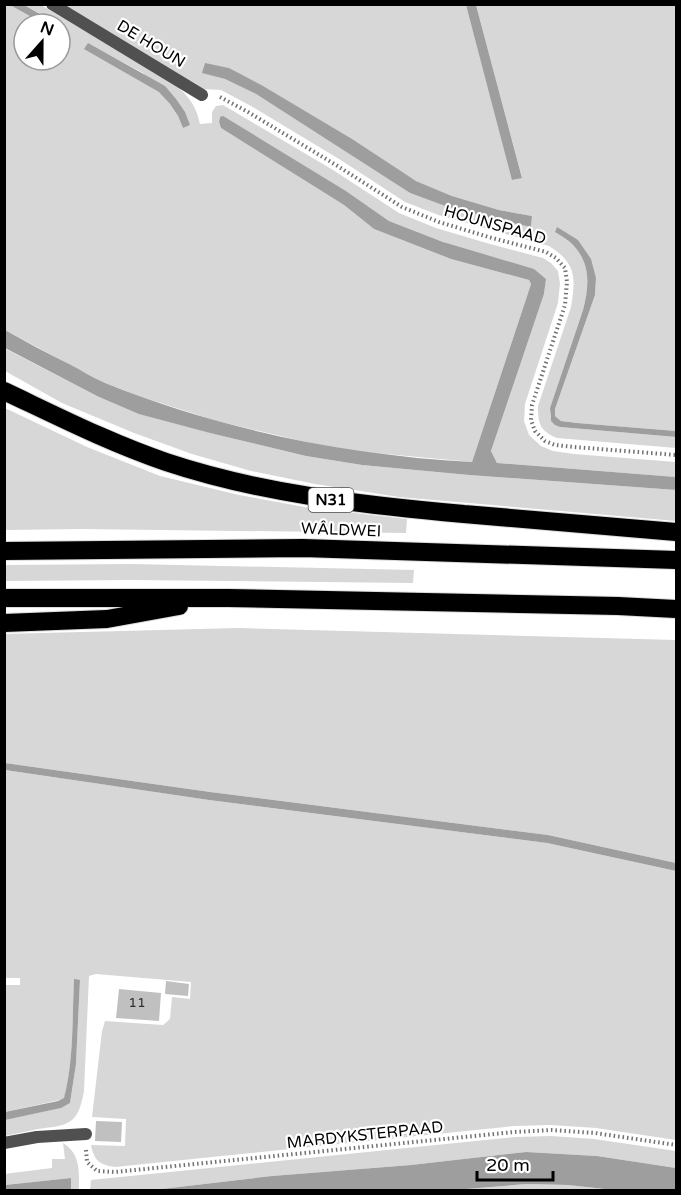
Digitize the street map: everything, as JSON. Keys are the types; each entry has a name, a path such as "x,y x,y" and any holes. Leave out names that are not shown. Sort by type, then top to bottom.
{"highway":[{"name":"N31","path":"4,391 95,434 166,462 240,483 311,497 383,507 676,532"},
{"name":"WÂLDWEI","path":"4,551 303,548 676,560"},
{"path":"4,598 228,598 676,609"},
{"path":"4,623 107,619 228,598"}],"street":[{"name":"DE HOUN","path":"52,4 202,95"},
{"path":"4,1143 37,1137 86,1134"}],"path":[{"name":"HOUNSPAAD","path":"202,95 219,97 248,112 402,207 449,225 546,252 556,258 565,268 567,292 565,305 532,405 531,420 535,431 545,441 555,445 676,455"},
{"name":"MARDYKSTERPAAD","path":"86,1134 87,1162 97,1172 115,1173 551,1130 595,1133 676,1146"}],"shaded area":[{"path":"4,5 10,5 23,12 12,12 12,72 72,72 72,23 176,85 192,103 200,124 212,123 212,112 216,106 223,105 333,170 399,213 436,228 543,258 551,263 558,271 560,283 558,303 525,404 524,421 529,435 541,446 553,451 676,462 676,477 497,463 491,451 544,294 546,279 389,221 346,191 223,117 220,117 219,122 221,128 344,205 374,229 451,259 529,280 531,284 472,462 364,452 310,443 217,421 102,382 5,330","holes":["87,43 143,73 190,125 183,128 178,116 160,92"]},
{"path":"10,5 24,5 37,12 23,12"},
{"path":"24,5 41,5 53,12 37,12"},
{"path":"63,5 466,5 513,180 522,177 476,5 676,5 676,431 577,423 561,421 555,416 555,409 595,295 596,278 578,240 555,232 570,242 580,253 586,269 587,293 550,408 550,417 560,427 676,437 676,448 557,438 547,433 541,426 538,406 573,296 572,272 565,258 558,252 549,246 441,216 405,202 251,106 221,90 203,89","holes":["205,64 229,68 416,181 452,196 499,210 532,216 531,227 445,206 410,193 256,94 225,79 203,73"]},
{"path":"466,5 476,5 522,178 512,180"},
{"path":"88,43 165,86 185,112 190,125 183,128 170,104 159,92 84,49"},
{"path":"205,63 229,68 263,86 352,139 416,181 452,196 499,210 532,216 531,227 445,206 410,193 256,94 225,79 202,73"},
{"path":"223,116 346,191 389,221 443,242 534,269 546,279 544,294 491,451 497,463 676,477 676,490 469,475 362,465 306,456 139,414 97,396 5,348 5,330 105,383 149,400 240,427 378,453 472,462 531,284 529,280 451,259 374,229 344,205 221,128 219,122 220,117"},
{"path":"557,227 578,240 591,259 596,278 595,295 555,409 555,416 561,421 577,423 676,431 676,437 560,427 551,421 550,408 587,293 586,269 580,253 570,242 555,232"},
{"path":"4,348 97,396 214,434 306,456 362,465 676,490 676,521 399,497 251,471 192,454 62,403 5,371"},
{"path":"5,408 87,447 160,476 239,495 310,508 407,519 406,533 5,530"},
{"path":"132,564 414,570 413,583 5,581 5,565"},
{"path":"239,628 676,640 676,863 548,835 210,792 5,763 4,634"},
{"path":"5,763 210,792 548,835 676,863 676,871 547,843 209,800 5,770"},
{"path":"5,770 209,800 547,843 676,871 676,1140 596,1128 551,1125 514,1126 115,1167 105,1165 98,1161 91,1145 125,1146 126,1119 92,1117 105,1021 163,1025 170,1019 172,997 190,999 191,982 96,974 89,976 84,1091 79,1111 65,1124 5,1136 4,1120 60,1108 70,1103 76,1064 80,980 74,980 71,1055 64,1099 5,1112 5,985 20,985 20,978 5,978"},
{"path":"74,979 80,980 76,1064 70,1103 61,1108 5,1120 5,1112 64,1098 71,1054"},
{"path":"551,1136 594,1139 676,1151 676,1168 597,1156 526,1152 411,1165 272,1176 153,1190 90,1190 91,1180 515,1137"},
{"path":"63,1143 69,1147 76,1158 79,1170 79,1190 71,1190 71,1178 5,1185 4,1174 52,1168 52,1159 65,1159"},
{"path":"526,1152 597,1156 676,1168 676,1190 614,1190 568,1185 527,1184 454,1190 153,1190 272,1176 411,1165"},
{"path":"71,1178 71,1190 5,1190 5,1185"},
{"path":"527,1184 568,1185 614,1190 454,1190"}],"building":[{"path":"166,981 189,984 188,996 165,994"},
{"path":"119,989 161,993 159,1021 116,1018"},
{"path":"96,1121 122,1122 121,1142 95,1141"}]}
